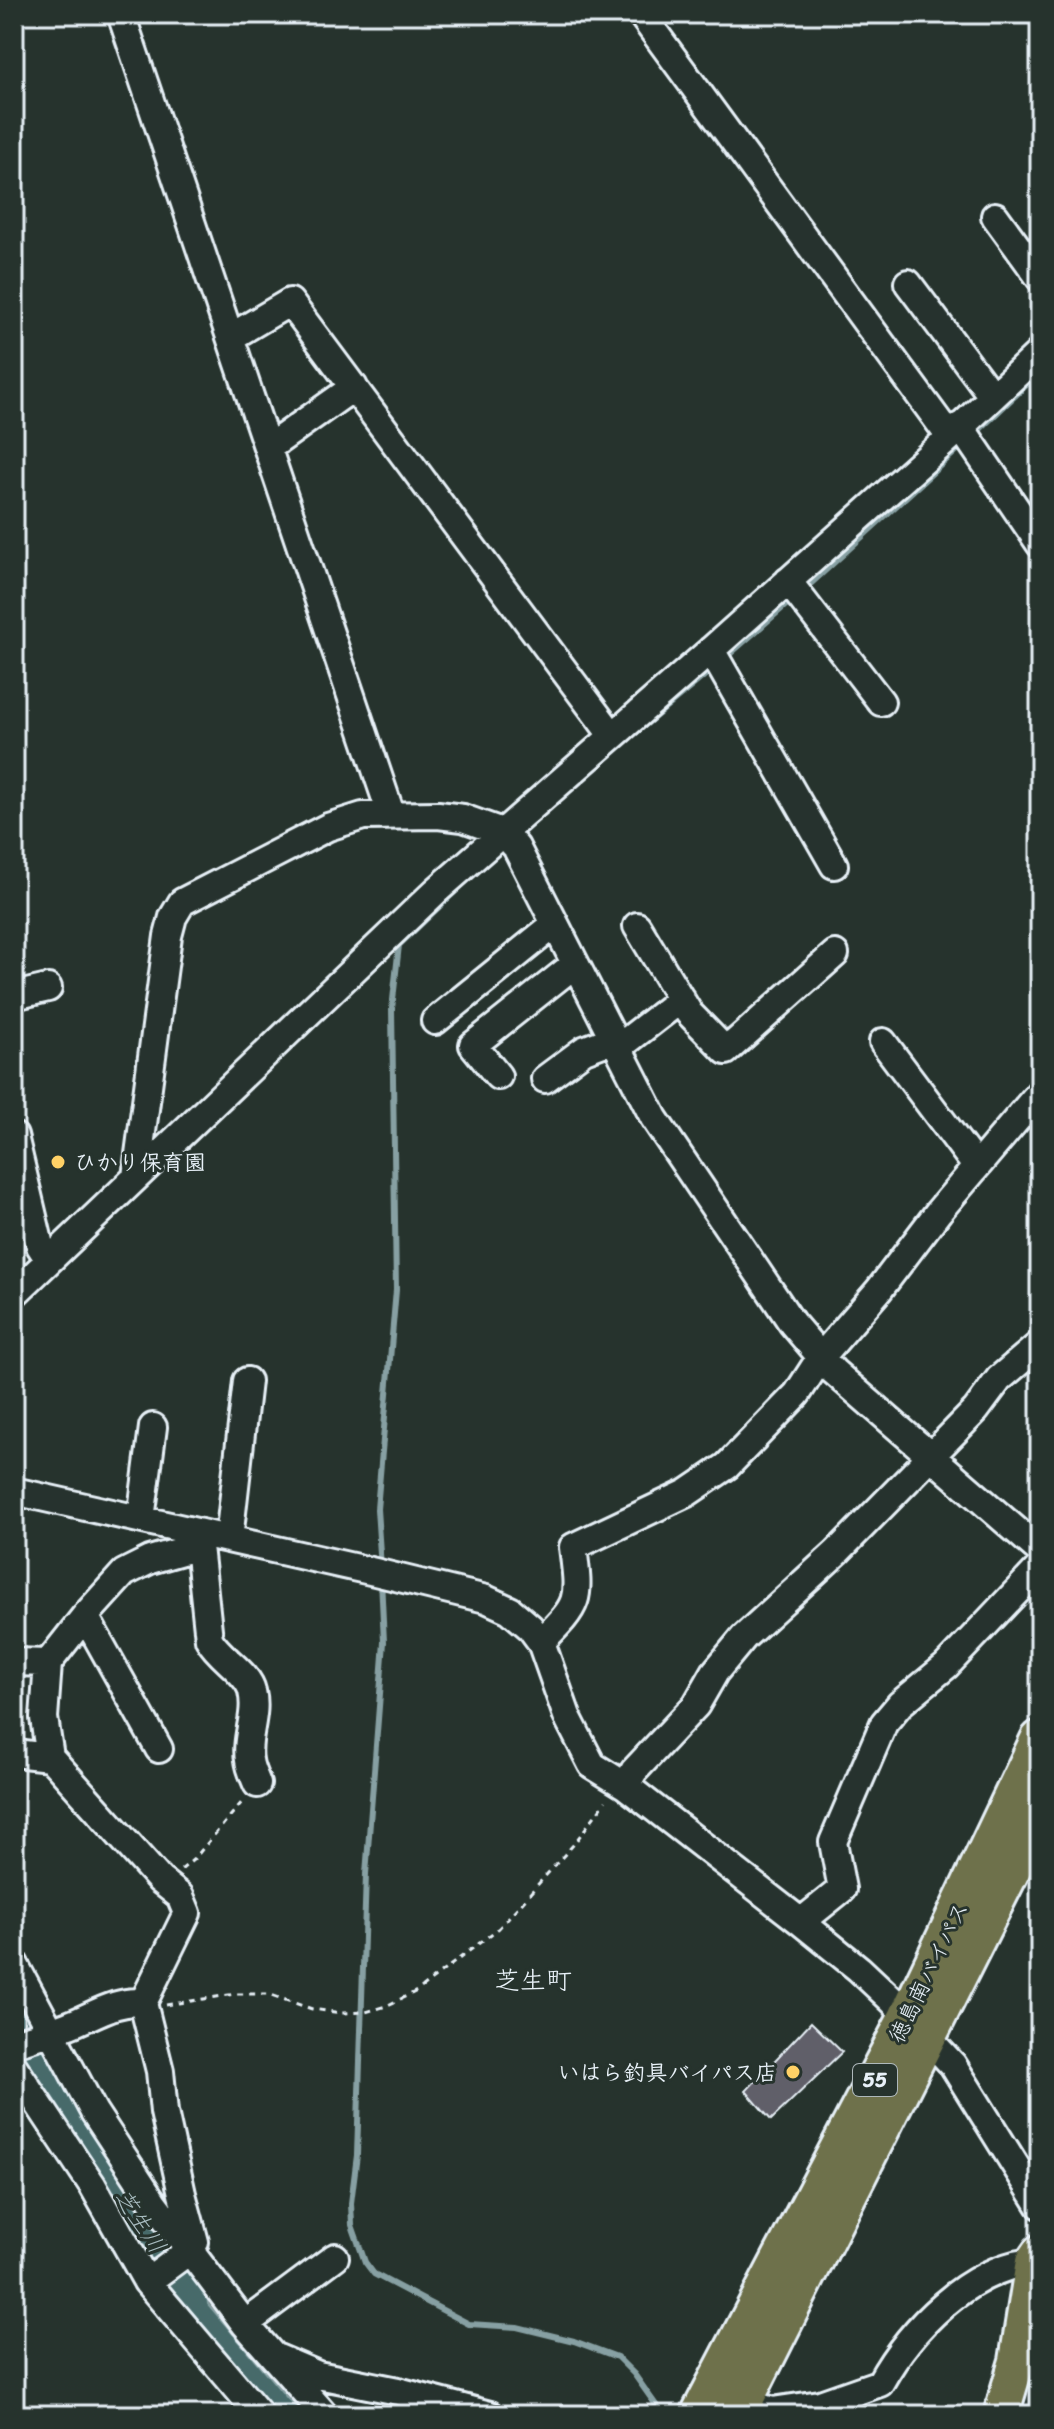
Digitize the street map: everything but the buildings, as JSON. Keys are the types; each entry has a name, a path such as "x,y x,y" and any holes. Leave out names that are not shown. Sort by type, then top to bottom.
{"highway":[{"name":"徳島南バイパス","path":"740,2408 917,2027 1040,1740"},
{"name":"徳島南バイパス","path":"700,2415 1040,1811"}],"main road":[{"path":"1001,2415 1017,2361 1036,2257"}],"street":[{"path":"121,14 391,814"},
{"path":"641,14 962,436 1040,544"},
{"path":"995,216 1040,278"},
{"path":"908,283 992,396"},
{"path":"231,337 290,302 612,735"},
{"path":"14,1294 436,891 509,839 612,735 717,659 962,436 992,396 1040,352"},
{"path":"268,448 354,387"},
{"path":"795,589 881,702"},
{"path":"717,659 834,865"},
{"path":"136,1177 168,936 173,917 182,902 328,827 363,816 391,814 463,818 509,839 654,1118 792,1323 833,1371 1040,1551"},
{"path":"435,1021 555,924"},
{"path":"637,926 689,1013 726,1051 835,954"},
{"path":"498,1076 473,1045 575,964"},
{"path":"14,996 48,988"},
{"path":"545,1079 584,1050 615,1044 681,999"},
{"path":"883,1042 976,1166"},
{"path":"541,1642 569,1614 577,1598 573,1547 687,1493 727,1466 797,1394 821,1357 1040,1092"},
{"path":"14,1136 40,1246 49,1260"},
{"path":"622,1783 696,1705 715,1672 744,1637 799,1589 976,1410 999,1379 1040,1344"},
{"path":"229,1539 247,1381"},
{"path":"141,1519 153,1427"},
{"path":"14,1491 141,1519 200,1540"},
{"path":"151,2279 186,2253 195,2242 164,2112 160,2071 143,2003 187,1913 180,1896 160,1880 50,1757 44,1718 48,1663 85,1616 124,1573 200,1540 229,1539 486,1599 510,1610 530,1627 541,1642 557,1690 592,1765 622,1783 859,1969 953,2065 1040,2205"},
{"path":"200,1540 209,1639 216,1652 252,1688 254,1713 248,1758 257,1784"},
{"path":"801,1922 842,1889 833,1842 884,1723 900,1704 946,1666 1040,1567"},
{"path":"85,1616 159,1749"},
{"path":"14,1662 48,1663"},
{"path":"14,1753 50,1757"},
{"path":"14,1963 94,2112 186,2253 325,2415"},
{"path":"14,2043 104,2010 143,2003"},
{"path":"14,2067 151,2279 260,2415"},
{"path":"245,2324 335,2257"},
{"path":"740,2408 772,2411 820,2404 880,2383 892,2362 916,2333 964,2288 979,2277 1036,2257"},
{"path":"273,2357 318,2375 412,2394 490,2415"}],"path":[{"path":"143,2003 151,2006 235,1994 268,1994 312,2009 355,2013 386,2006 417,1991 499,1928 573,1845 622,1783"},
{"path":"160,1880 181,1870 194,1859 257,1784"}],"water":[{"name":"芝生川","path":"14,1989 60,2075 142,2214 156,2226 207,2293 208,2304 305,2415 272,2415 181,2311 14,2054"}],"waterway":[{"path":"973,436 1040,372"},
{"path":"805,589 965,443"},
{"path":"723,660 793,599"},
{"path":"637,732 715,667"},
{"path":"381,1568 377,1509 396,1290 392,1009 399,945 463,884"},
{"path":"381,1579 384,1642 366,1874 352,2225 365,2262 374,2274 469,2324 517,2327 574,2341 617,2357 634,2374 663,2415"}],"place":[{"name":"ひかり保育園","path":"58,1162"},
{"name":"いはら釣具バイパス店","path":"793,2072"}],"district":[{"name":"芝生町","path":"533,1980"}]}
